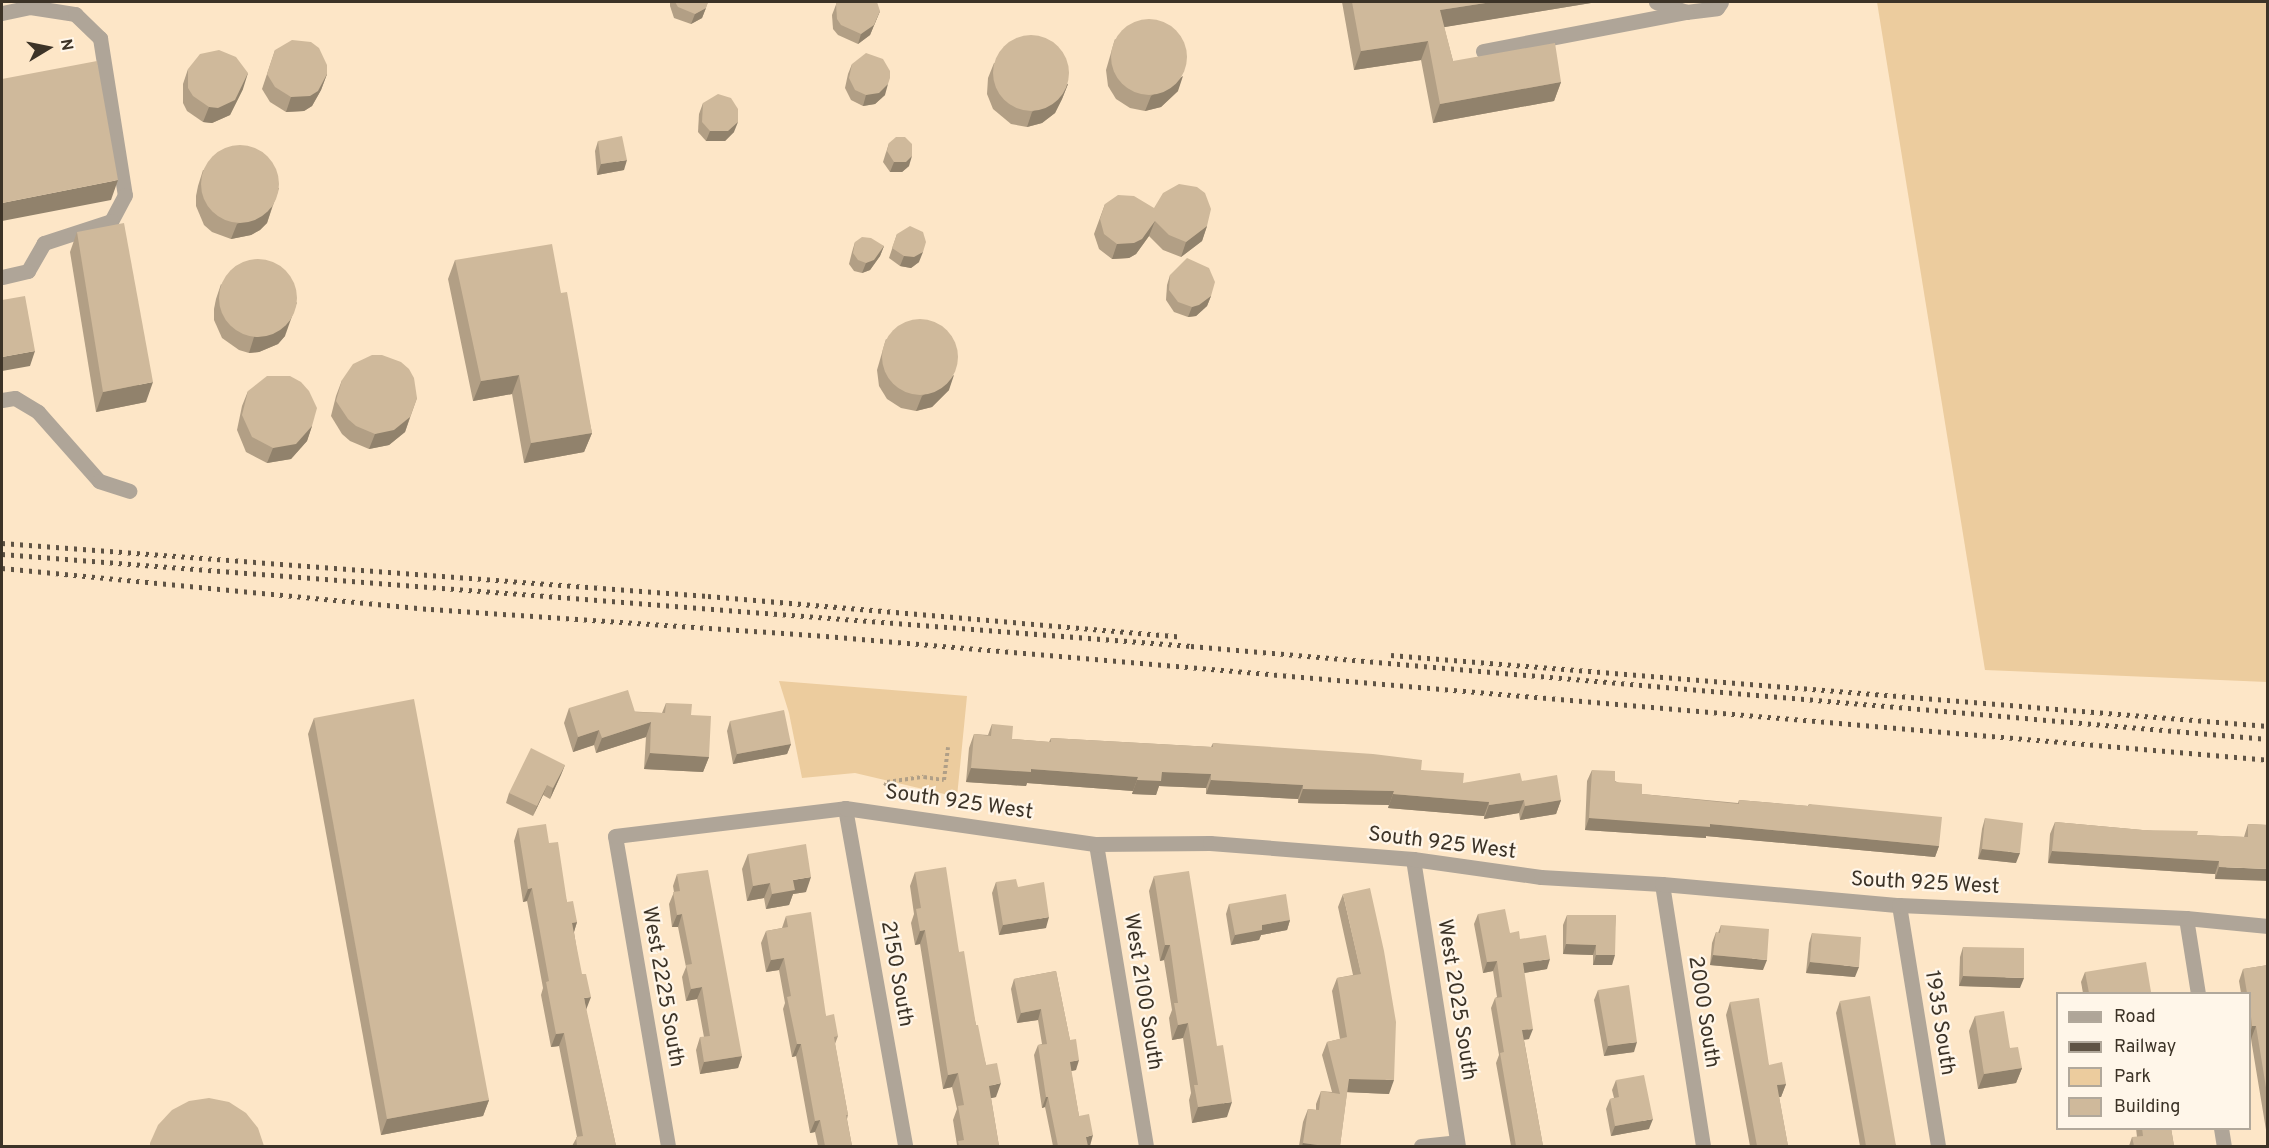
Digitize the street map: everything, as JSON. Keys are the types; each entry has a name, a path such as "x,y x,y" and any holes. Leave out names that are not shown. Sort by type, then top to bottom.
{"street":[{"path":"1656,2 1686,12"},
{"path":"1483,51 1717,8 1721,2"},
{"path":"2,13 30,8 75,14 100,38 125,195 111,221 44,243 28,271 2,277"},
{"path":"2,400 15,398 38,412 99,481 129,491"},
{"name":"South 925 West","path":"615,836 845,808 1096,844 1210,843 1413,859 1541,877 1662,884 1899,905 2186,918 2268,926"},
{"name":"2150 South","path":"845,808 905,1146"},
{"name":"West 2225 South","path":"615,836 668,1146"},
{"name":"West 2100 South","path":"1096,844 1146,1146"},
{"name":"West 2025 South","path":"1413,859 1457,1144"},
{"name":"2000 South","path":"1662,884 1702,1146"},
{"name":"1935 South","path":"1899,905 1938,1146"},
{"path":"2186,918 2198,992"},
{"path":"2221,1130 2224,1146"},
{"path":"1421,1146 1457,1144"}],"path":[{"path":"885,786 887,782 924,777 944,780 948,747"}],"green space":[{"path":"1877,2 2267,2 2267,682 1985,670"},
{"path":"779,681 967,696 957,797 855,773 802,778 789,713"}],"building":[{"path":"675,2 708,2 706,8 695,14 678,7"},
{"path":"837,2 877,2 880,11 874,25 861,34 841,25 837,19"},
{"path":"1352,2 1492,2 1440,10 1453,61 1555,43 1561,82 1440,104 1428,41 1361,51"},
{"path":"1149,19 1163,22 1176,30 1184,43 1187,57 1184,71 1176,84 1163,92 1149,95 1135,92 1122,84 1114,71 1111,57 1114,43 1122,30 1135,22"},
{"path":"1031,35 1045,38 1058,46 1066,59 1069,73 1066,87 1058,100 1045,108 1031,111 1017,108 1004,100 996,87 993,73 996,59 1004,46 1017,38"},
{"path":"292,40 311,42 319,48 327,65 327,74 318,91 310,96 291,97 275,87 267,74 275,50"},
{"path":"219,50 236,57 248,73 235,100 218,108 209,107 193,96 188,88 188,69 200,54"},
{"path":"866,53 883,59 890,71 888,84 879,93 866,95 855,90 849,78 852,64"},
{"path":"97,61 118,180 2,203 2,79"},
{"path":"718,94 731,98 738,109 738,122 728,131 710,131 702,122 703,103"},
{"path":"622,136 627,160 601,164 598,141"},
{"path":"896,137 905,137 912,144 912,156 906,162 894,162 887,151 889,143"},
{"path":"240,145 255,148 272,162 279,184 276,199 262,216 240,223 225,220 208,206 201,184 204,169 218,152"},
{"path":"1179,184 1197,187 1205,193 1211,209 1207,226 1186,242 1169,235 1155,221 1142,239 1134,243 1117,244 1104,234 1100,219 1105,204 1118,195 1134,196 1154,208 1163,193"},
{"path":"124,223 153,382 103,392 77,232"},
{"path":"910,226 923,232 926,242 923,252 914,257 904,256 892,248 897,234"},
{"path":"862,237 871,238 884,246 874,260 866,263 858,260 853,253 855,242"},
{"path":"552,244 561,293 567,292 592,433 531,443 519,375 481,381 455,260"},
{"path":"1187,258 1209,268 1215,282 1211,296 1192,307 1178,302 1169,290 1170,275"},
{"path":"258,259 273,262 290,276 297,298 294,313 280,330 258,337 243,334 226,320 219,298 222,283 236,266"},
{"path":"25,296 35,351 2,357 2,300"},
{"path":"920,319 934,322 947,330 955,343 958,357 955,371 947,384 934,392 920,395 906,392 893,384 885,371 882,357 885,343 893,330 906,322"},
{"path":"372,355 382,355 401,362 409,369 414,378 417,398 410,417 394,430 375,434 356,426 348,419 336,401 342,380 353,364"},
{"path":"267,376 290,376 301,382 309,391 317,408 312,426 296,444 273,448 252,437 242,415 248,391"},
{"path":"628,690 635,712 665,713 666,703 692,704 691,715 711,716 709,757 650,753 651,722 602,738 599,730 578,737 569,708"},
{"path":"414,699 489,1100 387,1119 314,718"},
{"path":"784,710 791,744 737,754 730,721"},
{"path":"992,724 1013,726 1012,739 1051,742 1051,738 1213,747 1213,743 1373,754 1422,760 1421,770 1464,773 1463,783 1520,773 1522,781 1557,775 1561,800 1525,806 1524,800 1489,805 1489,802 1393,794 1394,791 1303,789 1303,785 1211,780 1211,774 1162,772 1161,781 1137,780 1138,777 1031,769 1031,772 971,768 974,734 991,736"},
{"path":"531,748 565,765 553,788 547,785 537,806 509,793"},
{"path":"1592,770 1615,771 1615,782 1642,784 1642,794 1739,804 1739,800 1809,806 1809,804 1942,817 1939,846 1710,824 1710,827 1589,818"},
{"path":"1985,818 2023,823 2020,853 1982,849"},
{"path":"2055,822 2143,830 2198,831 2197,835 2248,837 2248,824 2268,825 2268,869 2219,867 2219,861 2052,851"},
{"path":"546,824 549,843 558,842 567,902 573,901 577,922 572,923 582,974 586,974 591,997 584,998 616,1146 577,1146 576,1137 583,1136 564,1033 556,1034 532,888 528,889 518,828"},
{"path":"806,844 811,877 793,880 795,890 772,894 770,883 753,886 748,854"},
{"path":"946,867 959,952 964,951 976,1025 978,1025 986,1065 997,1063 1001,1083 989,1086 999,1146 959,1146 958,1141 964,1140 958,1106 964,1105 958,1073 948,1075 925,930 920,931 916,909 921,908 915,872"},
{"path":"708,870 742,1056 704,1062 700,1037 710,1036 702,987 691,989 686,965 692,964 682,914 677,915 673,892 680,891 677,874"},
{"path":"1189,871 1217,1046 1223,1045 1232,1102 1198,1107 1194,1085 1198,1085 1188,1023 1178,1025 1174,1003 1178,1003 1170,945 1165,945 1154,876"},
{"path":"1016,879 1018,887 1044,882 1049,917 1003,925 996,882"},
{"path":"1370,888 1396,1022 1394,1080 1349,1079 1340,1146 1303,1143 1308,1109 1319,1110 1321,1091 1340,1094 1327,1042 1347,1037 1337,978 1361,974 1343,894"},
{"path":"1286,894 1290,920 1262,925 1262,930 1235,935 1229,904"},
{"path":"1505,909 1510,933 1519,931 1520,939 1546,935 1550,959 1523,963 1533,1029 1522,1030 1543,1146 1516,1146 1500,1053 1504,1052 1495,998 1502,997 1497,961 1487,962 1478,914"},
{"path":"811,912 826,1016 834,1014 838,1036 834,1037 852,1146 825,1146 820,1120 815,1121 801,1044 797,1044 787,997 791,996 784,958 771,960 766,931 788,927 786,916"},
{"path":"1567,915 1616,915 1615,955 1596,955 1596,945 1566,944"},
{"path":"1721,925 1769,929 1767,960 1713,955 1716,932 1720,933"},
{"path":"1812,933 1861,937 1859,967 1810,962"},
{"path":"1963,947 2024,948 2024,978 1963,976"},
{"path":"2146,962 2151,992 2089,992 2085,972"},
{"path":"2268,965 2268,1100 2256,1026 2252,1026 2251,992 2247,992 2243,969"},
{"path":"1056,971 1070,1040 1076,1039 1079,1060 1070,1062 1079,1116 1089,1114 1093,1135 1086,1137 1088,1146 1058,1146 1048,1097 1046,1097 1038,1045 1047,1044 1041,1009 1021,1013 1014,979"},
{"path":"1629,985 1637,1042 1608,1046 1598,990"},
{"path":"1870,996 1896,1146 1866,1146 1840,1001"},
{"path":"1759,998 1769,1065 1782,1062 1786,1084 1777,1085 1788,1146 1757,1146 1730,1002"},
{"path":"2004,1011 2010,1048 2018,1047 2022,1068 1984,1074 1975,1016"},
{"path":"1644,1075 1653,1119 1615,1126 1610,1099 1619,1097 1616,1080"},
{"path":"209,1098 229,1102 246,1113 258,1128 264,1146 150,1146 158,1125 172,1110 189,1101"},
{"path":"2142,1130 2171,1130 2174,1146 2134,1146 2132,1137 2143,1136"}],"railway":[{"path":"2,543 708,596 1182,637"},
{"path":"2,554 1191,646 2268,739"},
{"path":"2,568 431,609 826,636 2268,760"},
{"path":"1391,655 2268,726"}]}
